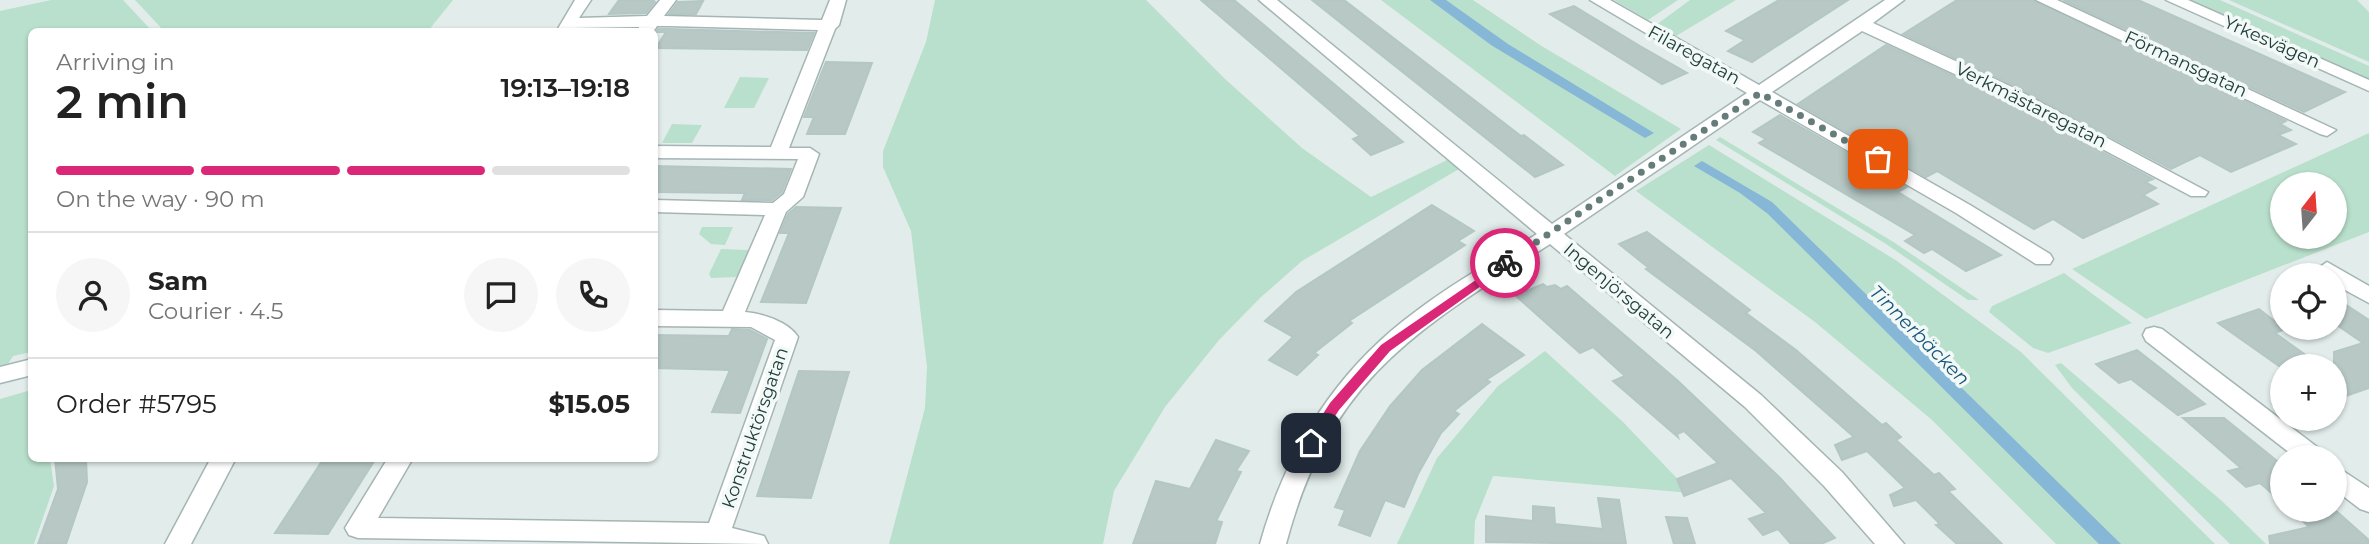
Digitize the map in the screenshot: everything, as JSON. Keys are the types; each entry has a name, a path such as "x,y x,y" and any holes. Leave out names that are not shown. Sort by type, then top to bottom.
{"street":[{"path":"565,27 583,0"},
{"path":"647,27 668,0"},
{"path":"778,153 831,25 838,0"},
{"name":"Ingenjörsgatan","path":"1267,0 1753,401 1833,478 1891,544"},
{"name":"Filaregatan","path":"1598,0 1964,209 2043,259"},
{"path":"1273,544 1290,484 1303,456 1334,407 1368,366 1413,326 1896,0"},
{"name":"Förmansgatan","path":"2044,0 2327,130"},
{"name":"Yrkesvägen","path":"2174,0 2369,86"},
{"path":"565,27 647,27 679,21 831,25"},
{"name":"Verkmästaregatan","path":"1861,24 2008,92 2198,192"},
{"path":"658,152 810,154 793,197 777,209 732,318"},
{"path":"658,206 777,209"},
{"path":"2347,282 2369,296"},
{"name":"Konstruktörsgatan","path":"658,317 755,320 787,337 717,536"},
{"path":"2154,335 2296,445"},
{"path":"0,375 28,368"},
{"path":"178,544 222,462"},
{"path":"399,462 358,528 701,532 755,544"},
{"path":"2347,485 2369,502"}],"green space":[{"path":"51,0 123,0 149,28 28,28 28,353 13,356 8,364 0,366 0,11"},
{"path":"135,0 453,0 430,28 161,28"},
{"path":"935,0 1146,0 1225,79 1302,148 1371,197 1447,160 1459,169 1302,261 1260,298 1219,340 1165,407 1114,491 1103,544 889,544 925,408 927,367 911,231 883,167 883,151 926,42"},
{"path":"1381,0 1473,0 1540,45 1681,129 1615,176"},
{"path":"1614,0 1678,0 1648,20"},
{"path":"1690,0 1736,0 1676,36 1656,25"},
{"path":"2186,0 2220,0 2369,66 2369,80"},
{"path":"2229,0 2357,0 2369,12 2369,62"},
{"path":"740,77 769,78 754,108 724,108"},
{"path":"672,124 702,125 692,143 662,143"},
{"path":"2369,133 2369,232 2347,241 2347,172 2284,172"},
{"path":"1720,137 1895,243 1979,300 1968,300 1886,244 1716,140"},
{"path":"1709,145 1897,261 2021,352 2215,544 2056,544 1932,420 1815,322 1636,191"},
{"path":"2270,178 2270,249 2325,249 2290,263 2270,263 2270,271 2146,319 2072,269"},
{"path":"702,227 733,227 725,245 711,244 699,234"},
{"path":"721,249 749,250 737,277 711,278 709,274"},
{"path":"2064,273 2132,323 2048,353 2033,348 1989,312 1992,306"},
{"path":"1545,351 1623,422 1691,493 1493,476 1475,521 1474,544 1397,544 1437,458 1498,386"},
{"path":"2061,363 2223,502 2266,544 2230,544 2072,388 2055,365"},
{"path":"28,391 28,462 50,462 54,486 34,544 0,544 0,399"}],"water":[{"path":"1430,0 1446,0 1508,44 1654,133 1645,138 1491,45"},
{"path":"1702,161 1772,202 2121,544 2099,544 1768,214 1740,193 1694,166"}],"building":[{"path":"619,0 655,2 646,13 609,14"},
{"path":"1201,0 1234,0 1403,142 1371,155 1353,139 1360,136"},
{"path":"1312,0 1344,0 1521,136 1524,135 1563,165 1535,177"},
{"path":"1779,0 1848,0 1752,62 1728,51 1745,40 1726,31"},
{"path":"1957,0 2034,0 2286,121 2280,124 2291,130 2278,135 2296,144 2231,172 2200,155 2171,169 2015,86 1903,34"},
{"path":"2063,0 2138,0 2345,92 2304,112"},
{"path":"703,1 696,14 669,14 678,2"},
{"path":"1574,6 1687,73 1662,84 1550,14"},
{"path":"658,29 814,33 807,50 658,48 666,32 658,32"},
{"path":"1886,45 2001,98 2153,179 2145,182 2156,188 2143,195 2158,204 2083,238 2053,219 2034,229 1937,171 1926,177 1798,104"},
{"path":"826,62 872,63 845,134 807,134 814,117 804,117"},
{"path":"1780,115 1907,187 1898,192 2001,255 1966,271 1932,249 1924,253 1905,241 1915,235 1759,143 1766,139 1753,132"},
{"path":"658,166 791,169 782,192 772,200 742,200 745,193 658,192"},
{"path":"1432,205 1474,231 1458,241 1465,245 1349,321 1352,323 1314,353 1318,355 1297,375 1269,360 1293,337 1265,321 1296,292"},
{"path":"796,207 841,208 806,303 761,302 789,233 780,233 788,214"},
{"path":"1647,232 1750,310 1746,313 1796,350 1882,425 1886,423 1901,437 1896,440 1934,475 1939,473 1955,489 1948,491 2002,544 1957,544 1936,525 1940,524 1916,500 1894,506 1890,495 1905,488 1867,451 1842,460 1835,445 1854,437 1756,351 1646,269 1649,268 1619,244"},
{"path":"1543,284 1547,287 1555,285 1561,289 1567,286 1678,381 1780,478 1835,538 1821,544 1791,544 1778,529 1763,535 1749,519 1766,513 1731,478 1684,496 1677,479 1718,463 1684,431 1677,434 1678,437 1613,381 1625,376 1593,347 1580,353 1516,296"},
{"path":"2347,306 2369,320 2369,388 2347,396 2347,354 2334,352 2363,343 2347,332"},
{"path":"2259,309 2270,318 2270,340 2285,340 2304,354 2270,354 2270,360 2218,323"},
{"path":"1482,324 1524,355 1486,380 1490,382 1454,411 1459,414 1441,433 1418,474 1404,507 1385,500 1370,536 1339,525 1345,510 1335,507 1360,451 1390,406 1422,370"},
{"path":"732,329 750,330 767,339 740,413 712,412 730,370 658,368 658,335 729,336"},
{"path":"2137,350 2205,404 2178,415 2131,379 2119,383 2096,364"},
{"path":"799,371 849,372 811,498 757,496"},
{"path":"2183,418 2224,418 2270,455 2270,492 2260,483 2246,487 2228,471 2241,468"},
{"path":"1216,440 1249,451 1236,471 1241,472 1216,521 1222,522 1215,544 1133,544 1156,481 1190,489"},
{"path":"55,462 86,462 87,482 66,544 38,544 58,489"},
{"path":"321,462 373,462 328,534 275,533"},
{"path":"1598,498 1619,500 1626,544 1486,542 1486,516 1533,521 1533,506 1554,508 1555,524 1603,529"},
{"path":"1666,517 1687,518 1695,544 1674,544"},
{"path":"2347,521 2369,540 2369,544 2270,544 2269,536 2309,527 2304,522"}],"way so far":[{"path":"1505,263 1760,93 1878,159"}],"route":[{"path":"1311,443 1334,407 1386,348 1413,326 1505,263"}],"water label":[{"name":"Tinnerbäcken","path":"1920,335"}]}
